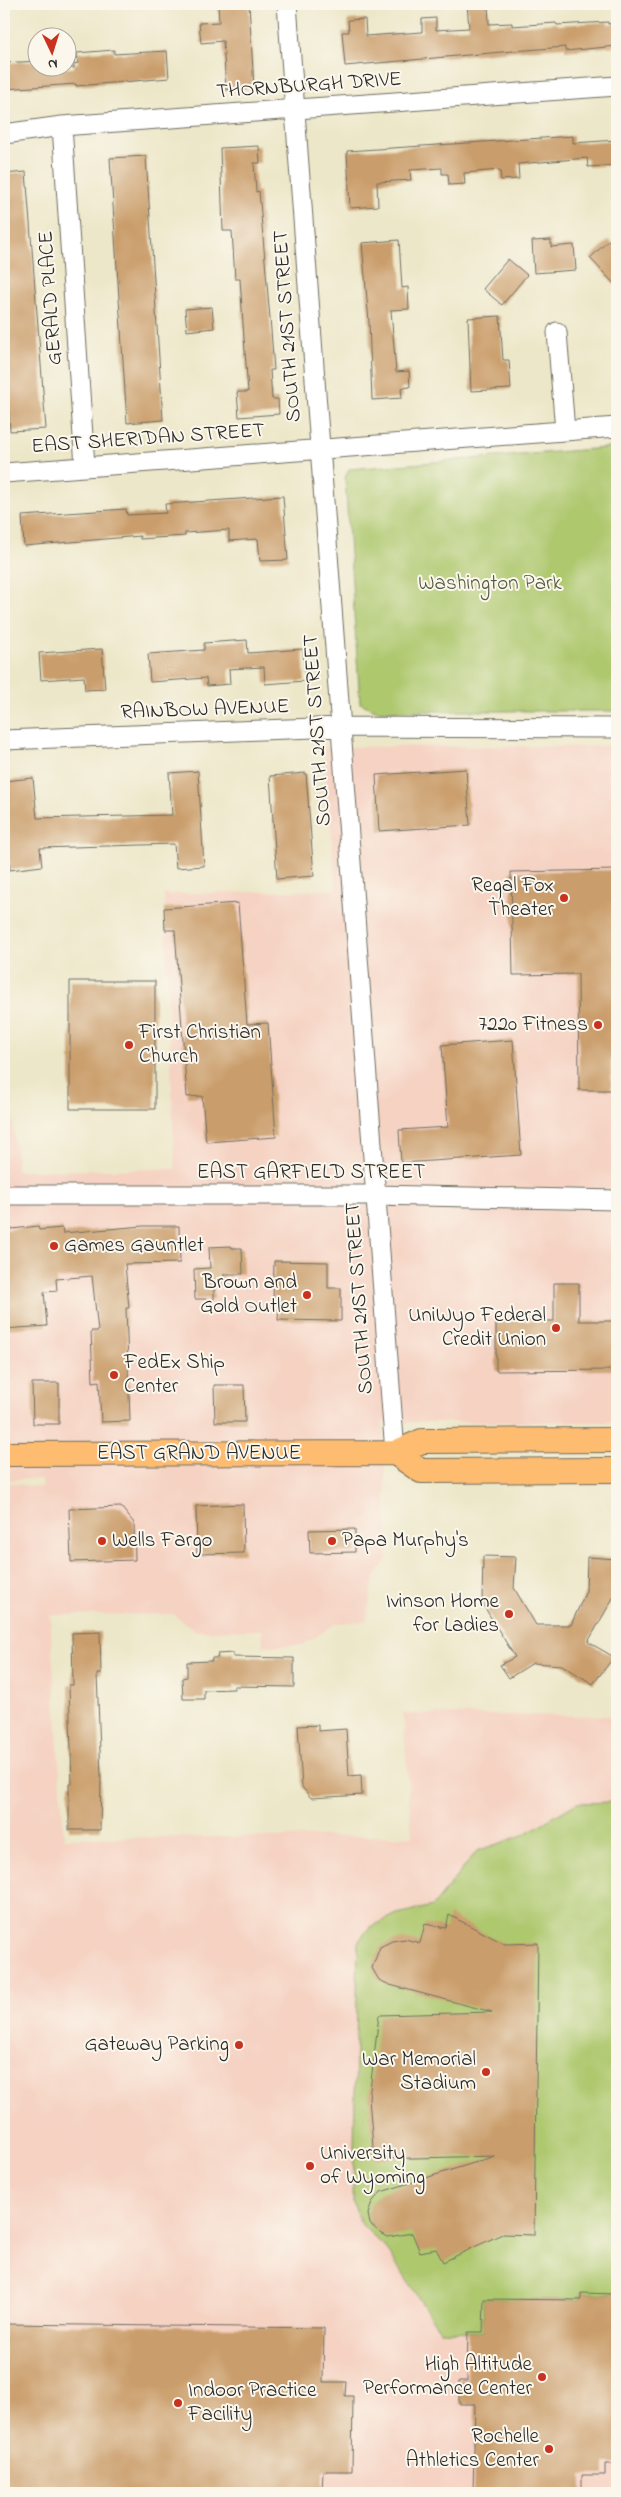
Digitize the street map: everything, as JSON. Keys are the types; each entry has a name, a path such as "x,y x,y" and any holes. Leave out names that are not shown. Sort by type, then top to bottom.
{"main road":[{"name":"EAST GRAND AVENUE","path":"4,1454 394,1453 422,1441 617,1440"},
{"path":"394,1453 421,1471 617,1470"}],"street":[{"name":"SOUTH 21ST STREET","path":"287,4 394,1453"},
{"name":"THORNBURGH DRIVE","path":"4,134 62,126 617,86"},
{"name":"GERALD PLACE","path":"62,126 85,466"},
{"path":"557,332 565,431"},
{"name":"EAST SHERIDAN STREET","path":"4,472 617,427"},
{"name":"RAINBOW AVENUE","path":"4,740 341,727 617,728"},
{"name":"EAST GARFIELD STREET","path":"4,1195 375,1195 617,1200"}],"shaded area":[{"path":"617,746 617,1422 383,1422 388,1558 374,1578 366,1621 337,1623 303,1645 263,1646 262,1630 196,1631 173,1614 50,1615 64,1838 412,1836 403,1714 617,1716 617,2493 4,2493 4,1482 43,1488 41,1479 4,1480 4,1006 17,1171 175,1169 164,894 336,890 324,747"}],"green space":[{"name":"Washington Park","path":"617,447 617,711 378,711 360,703 345,478 349,469"},
{"name":"War Memorial Stadium","path":"617,1802 617,2294 581,2293 581,2300 484,2299 483,2332 440,2331 386,2248 360,2223 353,2202 358,1942 369,1928 397,1914 433,1906 477,1851 523,1835 577,1803"}],"building":[{"path":"218,4 249,4 254,88 226,90 223,41 201,43 199,23 219,22"},
{"path":"467,4 488,4 489,24 512,23 512,26 556,23 557,25 617,23 617,46 565,51 565,47 345,66 342,32 349,32 348,20 365,19 366,36 422,32 422,19 436,18 436,30 469,28"},
{"path":"114,50 114,54 167,51 169,78 76,86 76,84 4,89 4,63 28,62 28,78 78,78 78,53"},
{"path":"573,136 573,143 617,140 617,165 588,167 587,158 518,164 519,179 501,180 500,170 464,173 465,184 449,185 448,174 442,174 442,168 410,170 411,180 377,182 378,206 350,208 347,151"},
{"path":"259,146 260,163 254,163 256,192 259,191 271,330 274,370 270,370 272,399 278,399 279,414 239,417 237,392 248,392 240,279 235,279 232,231 223,231 220,148"},
{"path":"146,156 163,420 127,423 110,158"},
{"path":"26,172 46,429 10,431 4,327 4,174"},
{"path":"399,240 402,288 408,287 409,309 391,310 396,372 409,371 410,387 401,388 402,398 372,400 369,322 362,243"},
{"path":"551,240 551,247 574,245 576,270 534,273 532,241"},
{"path":"609,240 617,249 617,287 590,258"},
{"path":"508,259 527,275 502,305 483,289"},
{"path":"212,307 214,328 187,331 185,309"},
{"path":"500,316 503,360 509,360 511,389 471,391 468,318"},
{"path":"283,496 288,560 260,561 258,539 229,541 229,530 185,533 185,536 140,539 140,536 24,546 22,516 126,509 127,515 166,513 165,504"},
{"path":"247,640 248,653 303,649 305,681 265,684 264,667 229,669 230,684 207,686 206,678 150,682 148,654 204,650 204,643"},
{"path":"102,649 105,689 85,690 84,677 41,680 39,653"},
{"path":"466,769 470,825 379,831 376,775"},
{"path":"198,771 204,866 176,868 174,844 40,848 42,866 10,870 4,806 4,781 33,778 37,818 172,815 169,773"},
{"path":"306,773 314,876 277,879 270,776"},
{"name":"Regal Fox Theater","path":"617,870 617,1052 611,1052 611,1090 579,1090 578,974 513,975 511,872"},
{"path":"238,903 247,1024 268,1023 276,1137 206,1142 202,1096 187,1097 175,930 165,930 164,908"},
{"path":"70,981 155,981 155,1109 70,1109"},
{"path":"513,1040 521,1155 401,1163 399,1130 448,1127 442,1045"},
{"path":"38,1226 39,1230 62,1228 63,1233 143,1226 179,1226 180,1263 125,1264 129,1308 126,1308 130,1421 101,1422 99,1381 93,1382 91,1331 98,1331 92,1276 56,1279 57,1291 44,1292 47,1326 4,1329 4,1230"},
{"path":"231,1246 232,1248 242,1248 243,1274 224,1274 225,1285 214,1285 214,1299 195,1299 194,1269 210,1268 209,1247"},
{"name":"Brown and Gold Outlet","path":"274,1261 328,1262 328,1288 341,1288 341,1321 278,1320 279,1303 273,1303"},
{"name":"UniWyo Federal Credit Union","path":"554,1283 579,1283 579,1321 617,1321 617,1370 496,1371 496,1321 554,1321"},
{"path":"32,1383 59,1383 59,1424 33,1424"},
{"path":"214,1385 244,1385 245,1422 215,1422"},
{"path":"243,1504 244,1553 197,1554 196,1506"},
{"name":"Wells Fargo","path":"121,1507 134,1523 135,1560 71,1562 69,1509"},
{"name":"Papa Murphy's","path":"355,1529 355,1552 310,1553 309,1530"},
{"name":"Ivinson Home for Ladies","path":"483,1556 516,1557 514,1588 536,1625 571,1625 586,1591 587,1557 617,1559 617,1591 588,1642 614,1657 593,1684 562,1665 533,1663 509,1678 500,1665 515,1657 482,1603"},
{"path":"100,1632 101,1674 97,1674 101,1777 100,1830 69,1830 69,1784 72,1784 69,1685 73,1685 72,1633"},
{"path":"233,1653 233,1657 294,1658 294,1687 234,1686 234,1689 204,1690 204,1699 183,1699 182,1678 187,1677 187,1662 212,1661 212,1658 218,1658 217,1654"},
{"path":"318,1725 318,1731 346,1729 349,1776 361,1775 362,1795 311,1798 302,1787 298,1726"},
{"path":"449,1915 505,1944 538,1943 534,2235 502,2234 443,2262 436,2249 420,2252 412,2233 388,2237 379,2232 370,2224 368,2214 372,2202 381,2192 496,2156 374,2159 369,2098 379,2015 492,2012 390,1985 379,1980 372,1968 380,1947 392,1941 405,1939 420,1943 425,1924 446,1928"},
{"path":"581,2293 617,2294 617,2464 605,2464 605,2475 582,2475 582,2493 473,2493 475,2404 459,2404 459,2381 467,2381 468,2332 483,2332 484,2299 581,2300"},
{"name":"Indoor Practice Facility","path":"4,2324 324,2328 323,2382 346,2382 345,2396 353,2396 352,2471 323,2471 322,2493 4,2492"}],"place":[{"name":"Regal Fox Theater","path":"564,898"},
{"name":"7220 Fitness","path":"598,1025"},
{"name":"First Christian Church","path":"129,1045"},
{"name":"Games Gauntlet","path":"54,1246"},
{"name":"Brown and Gold Outlet","path":"307,1295"},
{"name":"UniWyo Federal Credit Union","path":"556,1328"},
{"name":"FedEx Ship Center","path":"114,1375"},
{"name":"Wells Fargo","path":"102,1541"},
{"name":"Papa Murphy's","path":"332,1541"},
{"name":"Ivinson Home for Ladies","path":"509,1614"},
{"name":"Gateway Parking","path":"239,2045"},
{"name":"War Memorial Stadium","path":"486,2072"},
{"name":"University of Wyoming","path":"310,2166"},
{"name":"High Altitude Performance Center","path":"542,2377"},
{"name":"Indoor Practice Facility","path":"178,2403"},
{"name":"Rochelle Athletics Center","path":"549,2449"}]}
